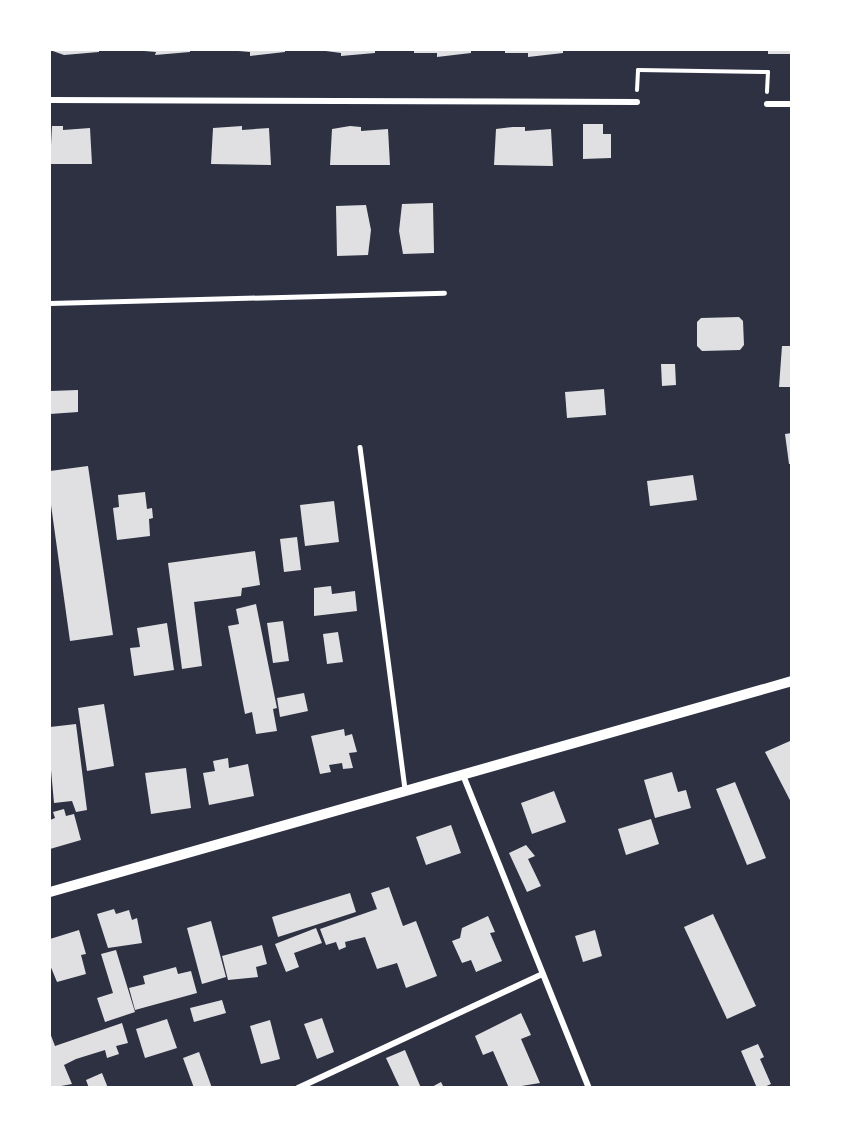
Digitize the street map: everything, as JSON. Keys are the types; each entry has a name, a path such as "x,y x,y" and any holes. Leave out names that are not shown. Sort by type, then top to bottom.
{"street":[{"path":"50,100 637,102"},
{"path":"767,104 792,104"},
{"path":"50,892 792,681"},
{"path":"463,775 590,1088"},
{"path":"298,1088 543,974"}],"lane":[{"path":"50,303 444,293"},
{"path":"360,447 405,791"}],"path":[{"path":"637,102 638,70 662,70 768,72 767,104"}],"building":[{"path":"50,50 99,50 99,52 64,55"},
{"path":"132,50 190,50 190,52 155,55 156,52"},
{"path":"227,50 285,50 285,52 250,56 250,52"},
{"path":"318,50 375,50 375,53 341,56 341,53"},
{"path":"414,50 471,50 471,53 437,57 437,53 414,53"},
{"path":"505,50 563,50 563,53 528,57 528,53 505,53"},
{"path":"768,50 792,50 792,54 768,54"},
{"path":"583,124 603,124 603,134 611,134 611,158 583,159"},
{"path":"52,126 63,126 63,130 90,128 92,164 50,164"},
{"path":"242,126 242,130 269,128 271,165 211,164 213,128"},
{"path":"361,127 361,131 388,129 390,165 330,165 332,129"},
{"path":"525,127 525,131 551,129 553,166 494,165 496,129"},
{"path":"433,203 434,253 403,254 399,231 402,204"},
{"path":"366,205 371,230 368,255 337,256 336,206"},
{"path":"739,317 743,321 744,345 740,350 702,351 697,346 697,322 701,318"},
{"path":"782,346 792,346 792,387 779,387"},
{"path":"661,364 675,364 676,385 662,386"},
{"path":"604,389 606,415 567,418 565,392"},
{"path":"78,390 78,412 50,414 50,391"},
{"path":"792,433 792,464 789,464 785,434"},
{"path":"88,466 113,635 70,641 50,498 50,471"},
{"path":"693,475 697,500 650,506 647,481"},
{"path":"145,492 147,509 152,508 153,518 149,519 150,536 117,540 113,508 119,507 118,495"},
{"path":"334,501 339,542 305,546 300,505"},
{"path":"297,537 301,570 284,572 280,539"},
{"path":"255,551 260,585 242,588 241,596 194,602 202,666 182,669 168,563"},
{"path":"331,586 332,594 355,591 357,611 314,616 314,588"},
{"path":"256,604 277,708 273,709 277,731 256,734 252,712 245,714 228,626 239,624 236,609"},
{"path":"283,621 289,661 273,663 267,623"},
{"path":"167,623 174,670 134,676 130,648 140,647 137,628"},
{"path":"338,632 343,662 327,664 323,634"},
{"path":"304,693 308,711 280,717 277,698"},
{"path":"104,704 114,766 87,771 78,708"},
{"path":"76,724 87,810 76,812 72,801 54,803 50,727"},
{"path":"344,729 345,736 352,734 357,752 349,753 353,768 343,769 342,763 329,765 331,772 320,774 311,736"},
{"path":"790,741 792,746 792,804 765,752"},
{"path":"228,758 229,768 248,764 254,796 209,805 203,773 215,771 213,761"},
{"path":"186,768 191,808 151,814 145,773"},
{"path":"672,772 678,792 686,790 691,808 655,818 644,780"},
{"path":"735,782 766,858 747,865 716,789"},
{"path":"554,791 566,822 532,834 521,803"},
{"path":"64,809 66,816 74,814 81,840 50,849 50,820 55,818 53,812"},
{"path":"651,819 659,844 626,855 618,829"},
{"path":"451,825 461,853 426,865 416,837"},
{"path":"526,845 535,856 528,859 541,886 527,892 509,853"},
{"path":"389,887 403,926 416,921 437,976 406,988 397,963 377,969 365,937 345,942 346,947 339,950 336,942 326,945 320,929 377,909 371,893"},
{"path":"350,893 356,912 278,937 272,917"},
{"path":"114,909 116,914 129,910 132,920 137,918 142,943 108,948 97,914"},
{"path":"713,914 756,1006 727,1019 684,927"},
{"path":"488,916 495,932 490,933 502,961 476,972 471,960 462,963 452,941 460,938 462,928"},
{"path":"211,921 226,977 202,984 187,928"},
{"path":"316,928 322,943 294,953 299,967 286,972 275,944"},
{"path":"79,930 86,954 81,955 86,974 57,982 50,965 50,939"},
{"path":"595,930 602,956 583,962 575,936"},
{"path":"262,945 267,964 256,967 258,977 228,980 222,956"},
{"path":"116,950 135,1012 105,1022 97,998 113,993 101,954"},
{"path":"176,967 178,974 191,971 197,993 135,1010 129,988 145,984 143,976"},
{"path":"222,1000 226,1013 194,1022 190,1008"},
{"path":"521,1013 531,1035 521,1039 540,1083 509,1088 493,1051 483,1055 475,1036"},
{"path":"322,1018 334,1052 317,1059 304,1024"},
{"path":"167,1019 177,1048 145,1058 136,1029"},
{"path":"270,1020 280,1059 261,1064 250,1026"},
{"path":"122,1023 128,1043 116,1046 119,1054 107,1058 105,1050 76,1059 64,1065 72,1084 50,1088 50,1033 55,1046"},
{"path":"758,1044 764,1057 760,1059 771,1084 762,1088 757,1088 741,1051"},
{"path":"405,1050 421,1088 400,1088 386,1058"},
{"path":"199,1052 212,1088 194,1088 183,1058"},
{"path":"102,1073 108,1088 89,1088 86,1080"},
{"path":"441,1082 444,1088 430,1088"}]}
